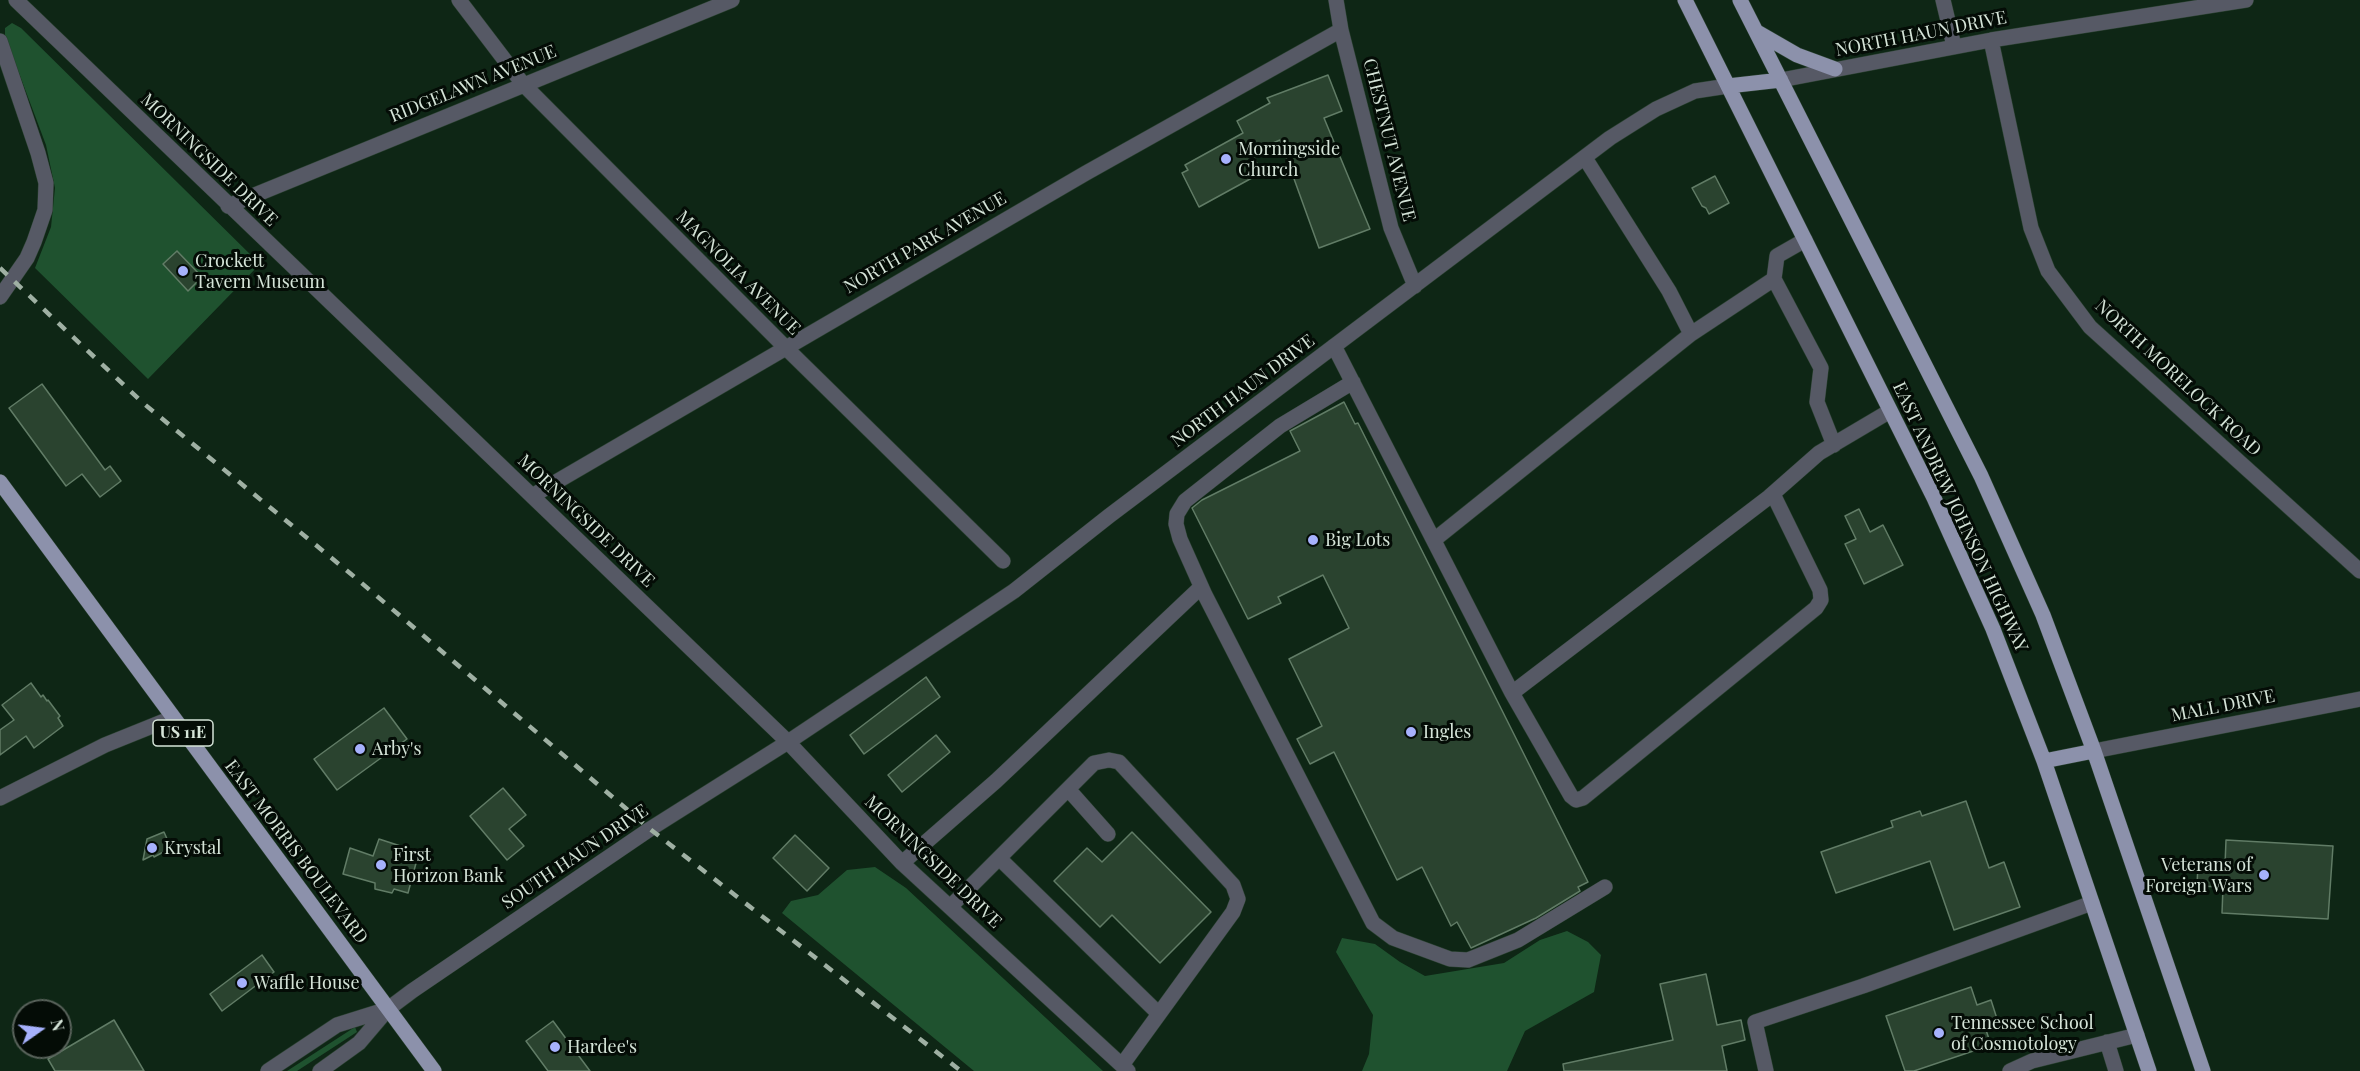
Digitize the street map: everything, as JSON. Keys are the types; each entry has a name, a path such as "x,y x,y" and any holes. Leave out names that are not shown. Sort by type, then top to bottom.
{"main road":[{"name":"EAST ANDREW JOHNSON HIGHWAY","path":"1685,0 1934,498 1993,629 2044,761 2149,1071"},
{"name":"EAST ANDREW JOHNSON HIGHWAY","path":"1742,1 1981,476 2043,615 2094,751 2203,1071"},
{"path":"1756,31 1797,55 1835,69"},
{"path":"1728,86 1781,80"},
{"name":"EAST MORRIS BOULEVARD","path":"0,483 434,1071"},
{"path":"2044,761 2094,751"}],"street":[{"name":"MORNINGSIDE DRIVE","path":"16,0 788,742 902,864 1125,1068"},
{"name":"MAGNOLIA AVENUE","path":"459,0 523,84 785,347 1003,561"},
{"name":"RIDGELAWN AVENUE","path":"228,206 711,4 732,0"},
{"name":"CHESTNUT AVENUE","path":"1336,0 1341,30 1391,228 1415,285"},
{"path":"1944,0 1954,46"},
{"name":"NORTH HAUN DRIVE","path":"1781,80 1954,46 2246,0"},
{"name":"NORTH PARK AVENUE","path":"532,496 1086,173 1341,30"},
{"name":"NORTH MORELOCK ROAD","path":"1990,40 2031,228 2048,271 2090,327 2360,571"},
{"path":"0,41 46,183 45,210 34,242 27,258 0,297"},
{"name":"NORTH HAUN DRIVE","path":"788,742 1014,591 1334,346 1585,158 1656,109 1695,91 1728,86"},
{"path":"1585,158 1669,291 1691,334"},
{"path":"1806,240 1777,256 1774,279 1821,368 1817,402 1834,445"},
{"path":"1434,540 1691,334 1774,279"},
{"path":"1334,346 1512,693 1571,796 1576,800 1583,798 1816,608 1821,600 1820,590 1773,495"},
{"path":"1353,382 1280,426 1185,501 1177,514 1176,524 1180,539 1201,587 1373,922 1393,938 1450,959 1468,960 1518,940 1605,887"},
{"path":"1512,693 1773,495 1820,453 1890,411"},
{"path":"902,864 996,781 1201,587"},
{"name":"MALL DRIVE","path":"2094,751 2360,699"},
{"path":"0,798 105,745 172,718"},
{"name":"SOUTH HAUN DRIVE","path":"320,1071 359,1043 388,1009 651,829 788,742"},
{"path":"950,907 1094,763 1109,760 1119,762 1233,885 1238,899 1233,912 1159,1014 1125,1068"},
{"path":"1068,789 1108,834"},
{"path":"999,858 1159,1014"},
{"path":"1766,1071 1755,1022 1863,986 2092,903"},
{"name":"SOUTH HAUN DRIVE","path":"268,1071 337,1024 388,1009"},
{"path":"2010,1071 2032,1061 2137,1035"},
{"path":"2107,1042 2116,1071"}],"green space":[{"path":"12,23 21,28 260,264 148,379 35,268 51,227 55,188 46,145 5,36 5,28"},
{"path":"875,867 906,888 1103,1071 974,1071 782,913 791,901 818,895 847,870"},
{"path":"1567,931 1588,942 1601,955 1594,992 1525,1031 1507,1071 1362,1071 1369,1054 1373,1015 1336,952 1342,938 1375,944 1425,976 1504,963 1540,940"},
{"path":"355,1027 357,1032 297,1071 287,1071"}],"building":[{"name":"Morningside Church","path":"1328,75 1342,111 1324,118 1370,229 1319,248 1280,140 1252,152 1261,173 1199,207 1182,173 1188,170 1185,165 1243,133 1237,121 1270,103 1267,98"},
{"path":"1715,176 1729,203 1709,214 1692,188"},
{"name":"Crockett Tavern Museum","path":"177,251 202,277 188,291 163,264"},
{"path":"42,384 105,470 110,466 121,481 100,497 82,474 66,486 9,408"},
{"path":"1344,402 1355,424 1358,423 1588,882 1578,887 1580,891 1536,918 1471,948 1457,922 1451,926 1422,867 1397,880 1334,752 1310,764 1297,739 1322,726 1289,659 1349,628 1323,575 1278,597 1281,603 1248,619 1192,508 1202,500 1300,451 1290,431"},
{"path":"1859,509 1870,532 1883,525 1903,565 1864,584 1845,544 1856,539 1845,516"},
{"path":"926,677 940,697 864,754 850,735"},
{"path":"31,683 60,716 58,718 63,726 34,748 26,736 0,755 0,730 14,720 2,705"},
{"name":"Arby's","path":"384,708 407,739 337,790 314,759"},
{"path":"936,735 950,752 902,792 888,775"},
{"path":"503,788 526,815 509,829 524,846 507,860 470,816"},
{"path":"1966,801 1989,868 2004,862 2020,907 1954,930 1930,861 1836,893 1821,852 1893,827 1891,821 1920,811 1922,816"},
{"name":"Krystal","path":"164,832 171,848 143,860 147,839"},
{"path":"1132,832 1211,912 1160,963 1112,915 1100,927 1054,881 1087,848 1102,862"},
{"path":"795,835 829,868 807,891 773,858"},
{"name":"First Horizon Bank","path":"379,839 419,852 408,893 394,889 392,893 375,889 375,883 343,874 350,848 373,856"},
{"name":"Veterans of Foreign Wars","path":"2226,840 2333,846 2328,919 2222,913 2223,887 2197,886 2198,863 2225,865"},
{"name":"Waffle House","path":"262,955 274,972 222,1011 210,994"},
{"path":"1706,974 1717,1025 1741,1020 1745,1040 1722,1046 1727,1071 1564,1071 1563,1064 1673,1040 1660,984"},
{"name":"Tennessee School of Cosmotology","path":"1971,987 1977,1005 1991,1000 1998,1022 1985,1027 1991,1045 1914,1071 1905,1071 1886,1016"},
{"path":"114,1020 144,1071 55,1071 48,1059 72,1059 72,1045"},
{"name":"Hardee's","path":"553,1021 590,1071 548,1071 526,1041"}],"railway":[{"path":"0,268 143,403 351,574 650,829 961,1071"}],"place":[{"name":"Morningside Church","path":"1226,159"},
{"name":"Crockett Tavern Museum","path":"183,271"},
{"name":"Big Lots","path":"1313,540"},
{"name":"Ingles","path":"1411,732"},
{"name":"Arby's","path":"360,749"},
{"name":"Krystal","path":"152,848"},
{"name":"First Horizon Bank","path":"381,865"},
{"name":"Veterans of Foreign Wars","path":"2264,875"},
{"name":"Waffle House","path":"242,983"},
{"name":"Tennessee School of Cosmotology","path":"1939,1033"},
{"name":"Hardee's","path":"555,1047"}]}
